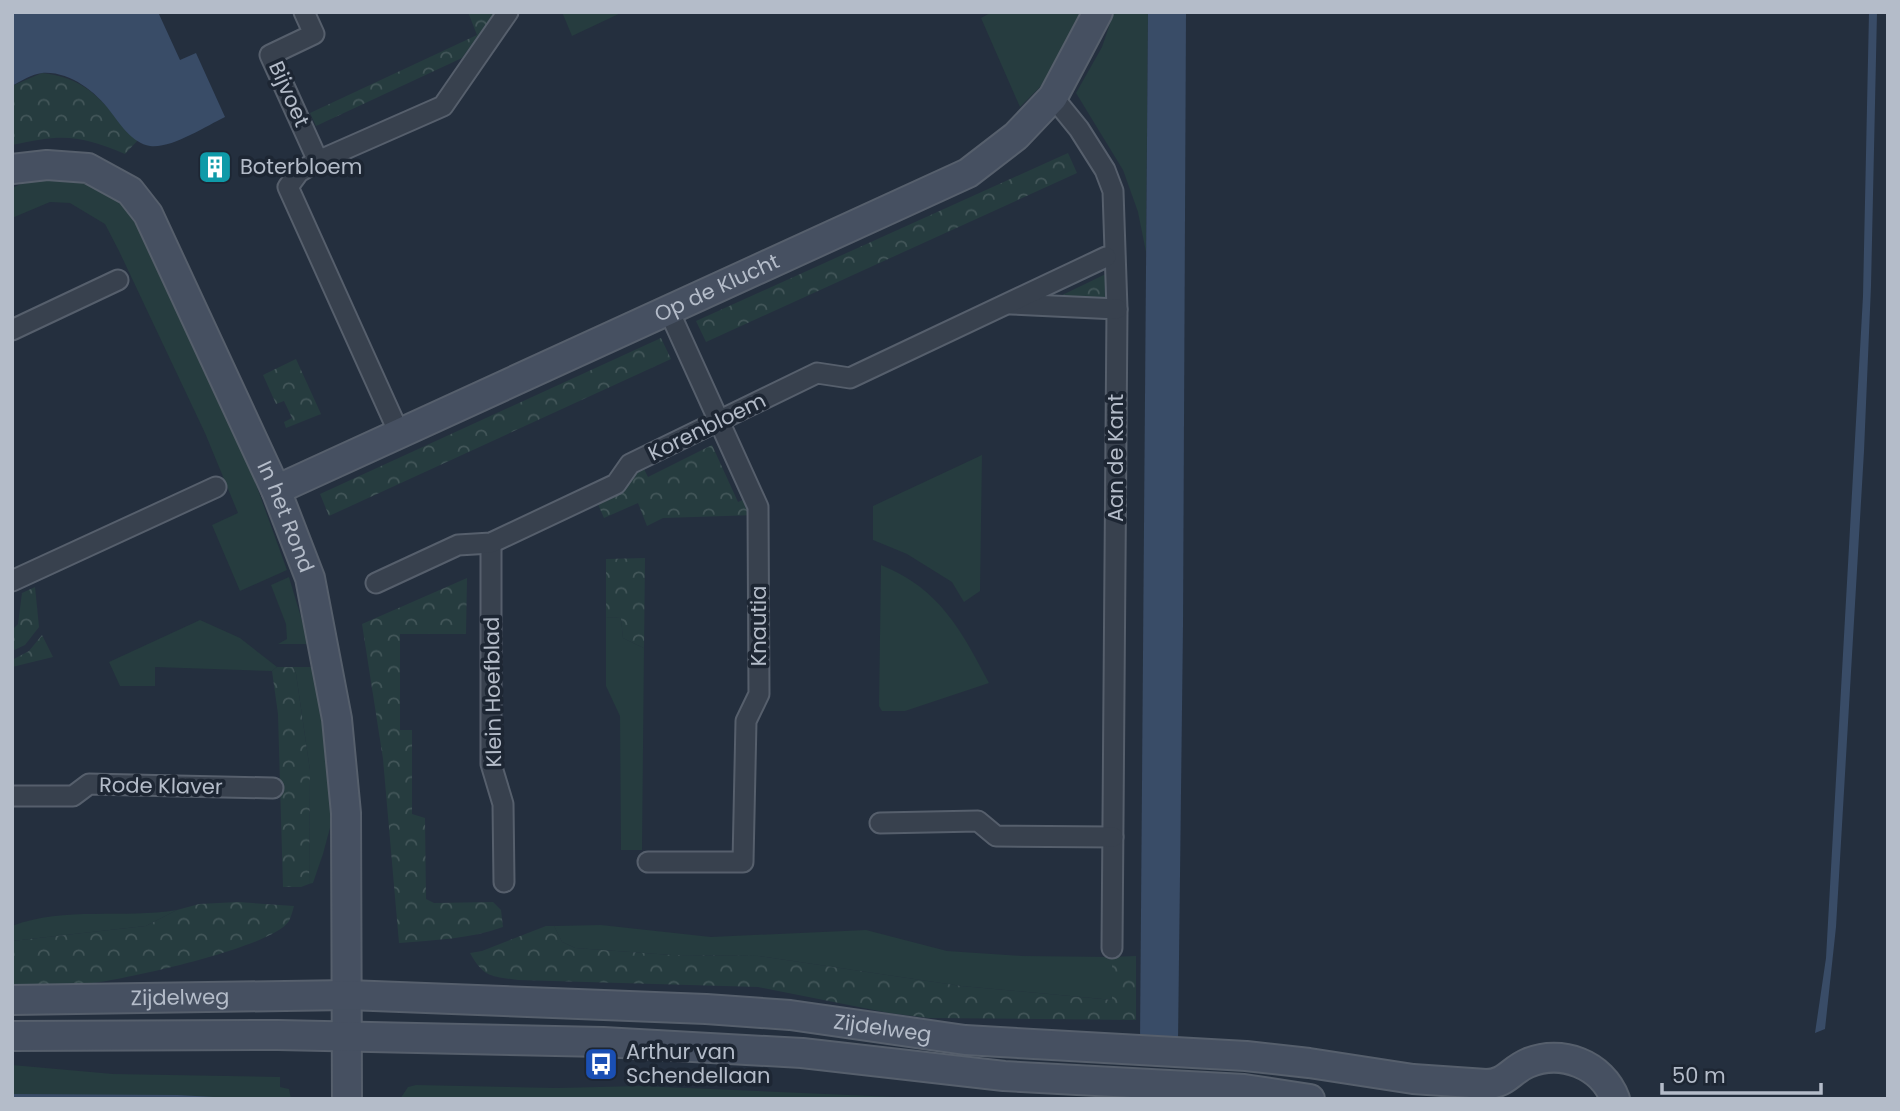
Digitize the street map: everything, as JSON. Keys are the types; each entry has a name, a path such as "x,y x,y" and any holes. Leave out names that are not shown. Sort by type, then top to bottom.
{"main road":[{"name":"Op de Klucht","path":"276,490 968,173 1016,135 1053,97 1098,12"},
{"name":"In het Rond","path":"12,169 47,165 88,168 130,191 148,214 276,490 310,578 337,719 346,813 348,995"},
{"name":"Zijdelweg","path":"12,1000 348,995 790,1015 965,1040 1136,1049 1296,1062 1413,1079 1497,1084 1509,1093"},
{"path":"347,1099 348,995"},
{"name":"Zijdelweg","path":"12,1036 278,1035 603,1042 802,1053 1115,1089 1244,1089 1310,1099"},
{"path":"1569,1069 1594,1099"},
{"path":"1509,1093 1535,1079 1569,1069 1592,1069 1603,1079 1615,1099"},
{"name":"Zijdelweg","path":"1413,1079 1481,1099"}],"street":[{"name":"Bijvoet","path":"304,12 314,34 270,55 318,161"},
{"path":"399,433 289,190 290,184 299,172 318,161 443,106 509,12"},
{"name":"Aan de Kant","path":"1053,97 1079,129 1105,170 1113,191 1117,309 1112,948"},
{"name":"Korenbloem","path":"376,583 458,545 491,543 616,484 630,464 817,373 850,378 1106,257"},
{"path":"12,330 118,280"},
{"name":"Korenbloem","path":"1006,304 1117,309"},
{"name":"Knautia","path":"648,862 743,862 746,721 759,694 758,507 669,311"},
{"path":"12,581 216,487"},
{"name":"Klein Hoefblad","path":"491,543 491,764 503,804 504,882"},
{"name":"Rode Klaver","path":"12,796 73,796 89,784 272,788"},
{"path":"880,823 978,821 996,836 1113,837"}],"green space":[{"path":"468,12 496,12 462,58 316,126 310,113 477,35"},
{"path":"562,12 623,12 572,36"},
{"path":"992,12 1084,12 1041,86 1020,107 981,18"},
{"path":"1114,12 1148,12 1146,252 1138,212 1123,170 1076,93 1102,47"},
{"path":"42,73 67,79 86,88 138,140 125,154 82,139 70,138 44,139 12,145 12,86"},
{"path":"1068,153 1077,173 706,342 696,321"},
{"path":"65,177 90,182 112,194 130,209 245,454 287,570 240,591 212,525 238,513 205,433 105,224 70,203 50,202 12,218 12,188 32,179"},
{"path":"1114,270 1112,301 1050,301"},
{"path":"661,338 671,359 329,516 320,494"},
{"path":"296,359 321,414 286,428 284,422 292,418 284,401 276,404 263,375"},
{"path":"712,445 738,502 749,497 756,515 663,518 647,526 638,503 604,518 597,502 637,469 643,467 648,477"},
{"path":"982,455 980,591 964,602 952,582 907,554 873,540 873,506"},
{"path":"645,558 644,648 623,638 621,618 606,617 606,559"},
{"path":"881,565 919,586 947,613 989,683 905,711 882,711 879,706"},
{"path":"289,577 309,644 278,644 287,639 286,624 271,585"},
{"path":"467,578 466,634 400,634 400,730 412,730 412,814 425,818 426,899 434,903 493,902 501,910 503,927 465,937 399,943 383,759 362,624"},
{"path":"35,587 39,627 25,645 12,651 12,630 18,624 22,593"},
{"path":"606,617 621,618 623,638 644,648 642,850 621,850 620,716 606,686"},
{"path":"200,620 240,638 277,667 272,671 155,667 155,686 120,686 109,662"},
{"path":"42,635 53,657 12,667 12,660 29,651"},
{"path":"277,667 293,667 296,674 310,771 309,884 301,887 283,887 278,714 272,671"},
{"path":"293,667 314,667 322,709 334,813 313,883 309,884 310,771"},
{"path":"238,902 294,906 289,921 277,931 227,952 87,984 12,988 12,941 146,926 177,910 199,904"},
{"path":"177,910 146,926 12,941 12,926 53,916"},
{"path":"601,925 711,937 866,930 947,951 1022,956 1112,957 1113,1000 961,986 758,956 671,955 575,948 562,942 554,926"},
{"path":"546,926 554,926 562,942 575,948 671,955 758,956 961,986 1112,1000 1112,957 1136,956 1136,1020 929,1018 889,1013 758,987 518,980 489,974 470,953 482,951"},
{"path":"12,1065 113,1074 280,1077 280,1087 289,1089 291,1099 12,1094"},
{"path":"640,1086 941,1099 400,1099 408,1087 557,1088"}],"water":[{"path":"12,12 158,12 180,60 196,53 225,117 178,141 150,146 132,137 97,96 62,75 42,73 12,86"},
{"path":"1148,12 1186,12 1178,1042 1140,1042"},
{"path":"1869,12 1877,12 1871,286 1864,451 1836,927 1825,1029 1815,1033 1826,958 1863,296"},
{"path":"12,1094 178,1095 250,1099 12,1099"}],"place":[{"name":"Boterbloem","path":"215,167"},
{"name":"Arthur van Schendellaan","path":"601,1064"}]}
